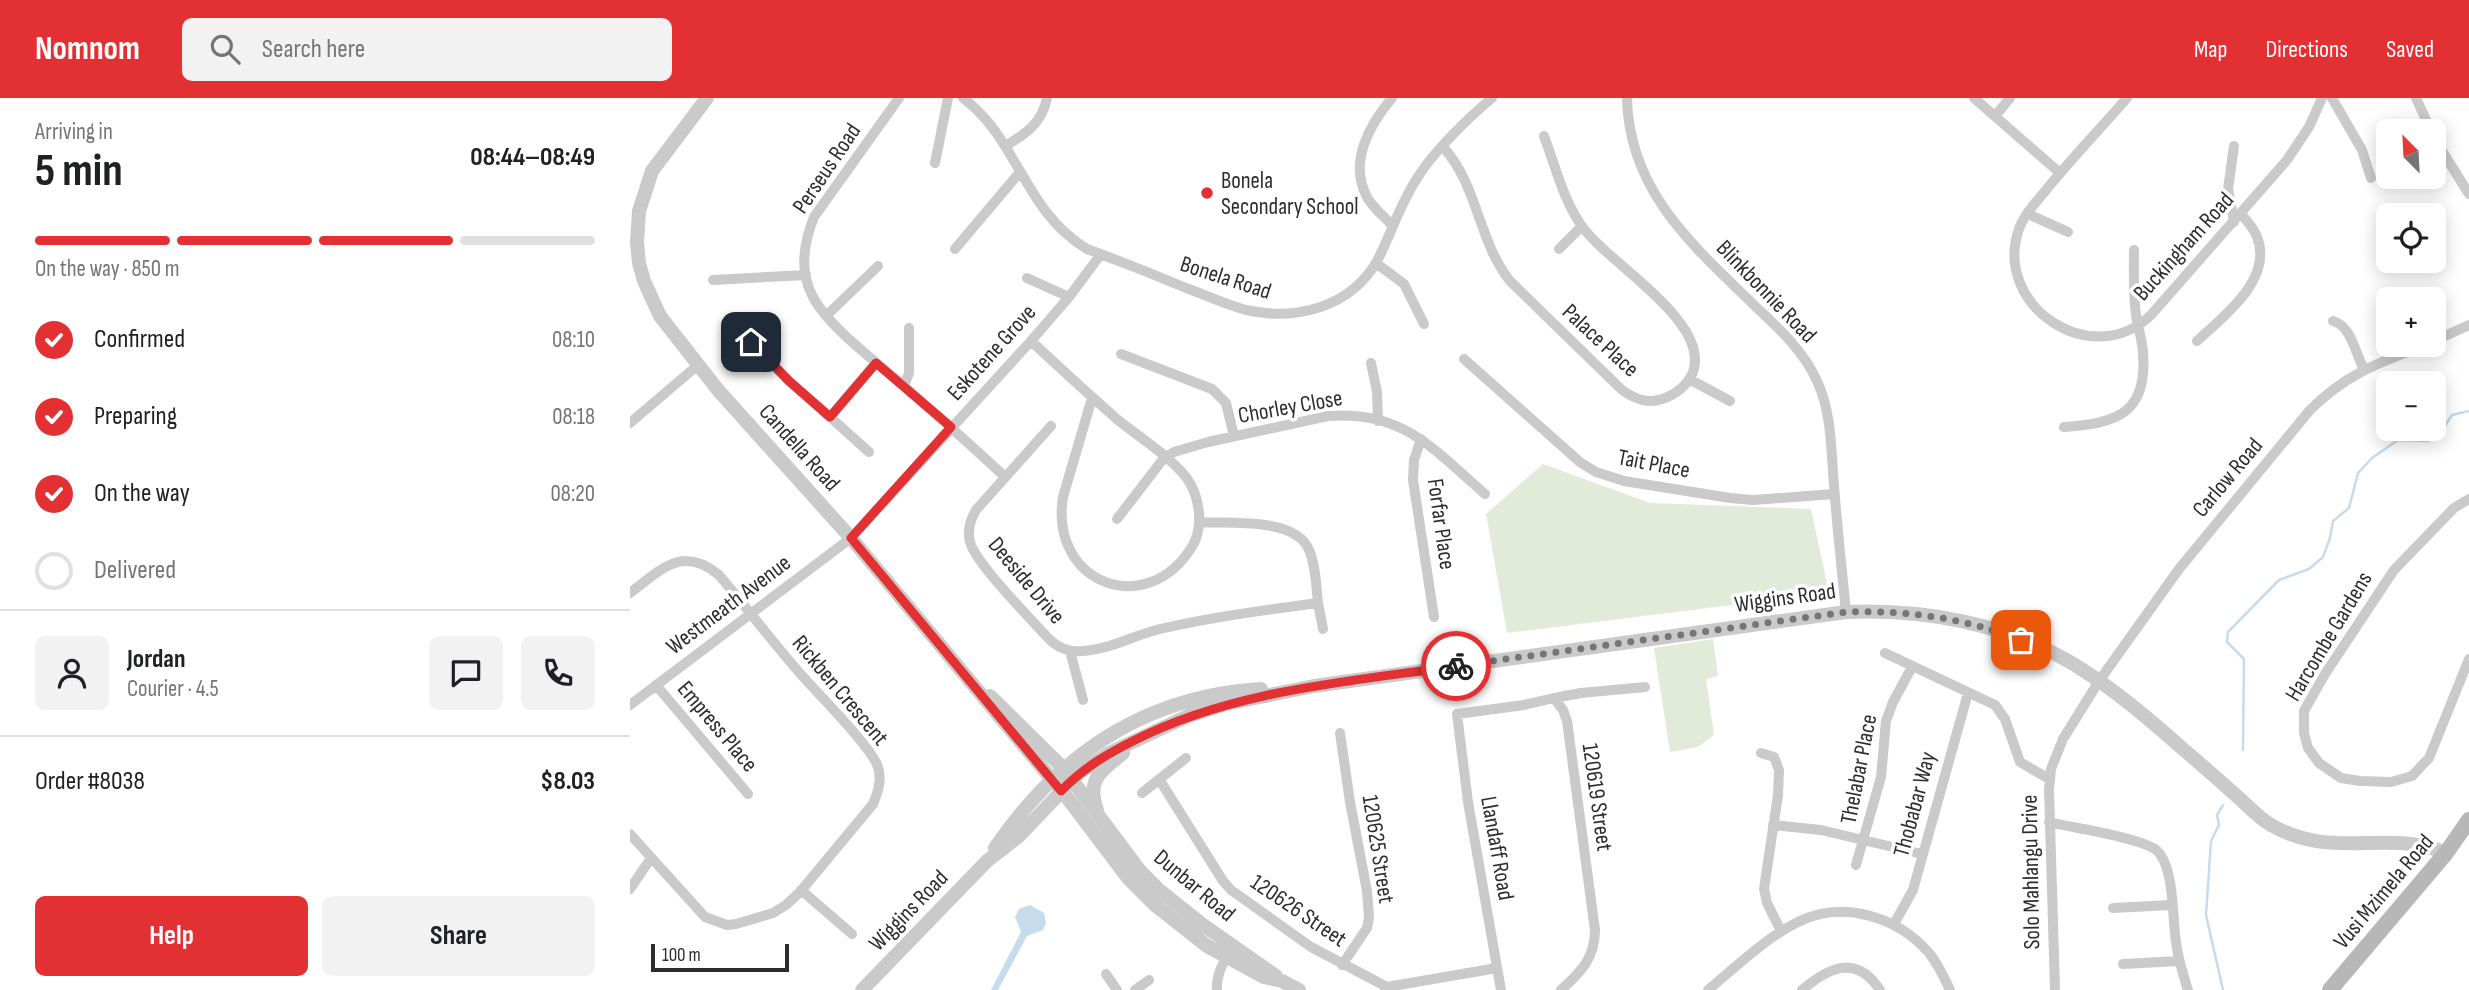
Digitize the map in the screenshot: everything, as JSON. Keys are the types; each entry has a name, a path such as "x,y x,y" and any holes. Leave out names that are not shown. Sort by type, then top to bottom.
{"main road":[{"name":"Vusi Mzimela Road","path":"2330,990 2446,853 2469,820"}],"street":[{"name":"Candella Road","path":"707,98 652,171 639,211 637,242 644,281 653,303 670,332 851,538 1056,785"},
{"name":"Perseus Road","path":"899,98 814,217 805,239 806,275 812,297 876,363 1004,476"},
{"path":"935,163 948,98"},
{"name":"Bonela Road","path":"963,98 981,113 1005,146 1043,210 1068,237 1087,249 1243,309 1276,315 1308,312 1322,307 1351,290 1366,277 1376,263 1417,177 1492,98"},
{"path":"1005,146 1034,126 1043,113 1047,98"},
{"path":"1392,98 1381,110 1366,140 1359,171 1366,195 1392,225"},
{"name":"Blinkbonnie Road","path":"1627,98 1637,153 1647,179 1673,223 1697,250 1786,335 1818,382 1828,421 1846,612"},
{"path":"1974,98 2060,173"},
{"path":"1995,116 2010,98"},
{"name":"Buckingham Road","path":"2127,98 2060,173 2019,230 2017,268 2024,290 2033,305 2049,320 2067,331 2095,336 2116,334 2140,326 2287,160 2309,127 2322,98"},
{"path":"2332,98 2362,150 2371,178"},
{"path":"2416,98 2426,119"},
{"path":"1544,136 1581,226 1686,328 1696,353 1695,368 1689,379 1730,401"},
{"path":"2197,341 2237,303 2255,275 2260,247 2255,232 2238,218 2228,189 2234,146"},
{"name":"Palace Place","path":"1443,147 1462,172 1502,272 1614,384 1635,398 1653,401 1677,392 1689,379"},
{"path":"2446,157 2469,194"},
{"path":"955,249 1020,172"},
{"path":"2028,214 2068,232"},
{"path":"1559,249 1581,226"},
{"path":"2064,428 2086,426 2120,417 2129,408 2142,383 2143,351 2134,296 2134,250"},
{"name":"Eskotene Grove","path":"851,538 1031,341 1101,254"},
{"path":"1376,263 1404,284 1424,324"},
{"path":"827,315 878,266"},
{"path":"713,280 806,275"},
{"path":"1027,278 1069,297"},
{"path":"2333,321 2346,329 2364,369"},
{"path":"2446,336 2469,325"},
{"path":"904,386 909,373 909,328"},
{"path":"1031,341 1092,398 1183,474 1191,486 1198,505 1200,522 1196,540 1175,569 1160,580 1133,586 1116,585 1093,577 1082,569 1067,546 1060,512 1092,398"},
{"path":"751,342 789,381 869,452"},
{"path":"1121,354 1212,389 1226,403 1234,436"},
{"name":"Carlow Road","path":"2099,681 2179,569 2310,410 2331,389 2364,369 2394,357"},
{"name":"Tait Place","path":"1464,359 1581,463 1596,472 1624,481 1730,498 1753,500 1834,494"},
{"path":"830,417 876,363"},
{"path":"1371,363 1377,392 1378,421"},
{"path":"630,424 698,365"},
{"name":"Chorley Close","path":"1164,458 1191,446 1234,436 1328,416 1359,416 1405,428 1485,494"},
{"name":"Deeside Drive","path":"1051,426 1004,476 971,520 971,544 975,554 995,578 1058,646 1070,651 1090,650 1189,622 1318,603"},
{"name":"Forfar Place","path":"1421,439 1414,460 1413,480 1434,617"},
{"path":"1116,519 1164,458"},
{"name":"Harcombe Gardens","path":"2469,499 2455,508 2405,558 2375,598 2308,702 2302,720 2308,748 2319,763 2341,778 2392,782 2412,776 2429,758 2469,659"},
{"path":"1200,522 1272,526 1293,532 1308,547 1313,562 1323,629"},
{"name":"Westmeath Avenue","path":"630,705 851,538"},
{"name":"Rickben Crescent","path":"630,593 669,565 683,560 701,562 719,575 862,744 878,769 878,791 873,804 802,890 774,913 746,922 727,925 705,917 630,834"},
{"name":"Wiggins Road","path":"1067,774 1188,716 1225,704 1314,686 1846,612 1910,613 1979,625 2046,650 2099,681 2169,737 2261,818 2286,833 2327,844 2415,843 2446,853"},
{"path":"1070,651 1083,700"},
{"path":"1885,653 1995,705 2001,711 2020,762 2049,779"},
{"name":"Candella Road","path":"956,664 1067,774"},
{"name":"Thelabar Place","path":"1856,865 1883,768 1886,721 1912,667"},
{"name":"Solo Mahlangu Drive","path":"2055,990 2049,779 2067,731 2099,681"},
{"name":"Empress Place","path":"656,685 748,794"},
{"name":"Wiggins Road","path":"862,990 987,861 1019,836 1083,752 1118,730 1155,712 1190,700 1243,690 1314,686"},
{"path":"1554,698 1645,687"},
{"name":"Thobabar Way","path":"1894,925 1913,890 1968,693"},
{"name":"Llandaff Road","path":"1501,990 1468,802 1457,714 1554,698"},
{"name":"120619 Street","path":"1554,698 1567,721 1595,930 1595,942 1587,964 1561,990"},
{"name":"120625 Street","path":"1340,733 1369,917 1367,928 1342,965"},
{"path":"1098,815 1093,793 1096,777 1148,734"},
{"path":"1761,753 1774,757 1779,770 1764,889 1767,903 1781,931"},
{"path":"1142,793 1186,758"},
{"name":"Dunbar Road","path":"1067,774 1140,871 1229,951"},
{"name":"120626 Street","path":"1159,779 1231,890 1280,927 1386,988"},
{"name":"Dunbar Road","path":"1056,785 1141,891 1190,935 1229,951"},
{"path":"2049,822 2131,840 2152,848 2161,855 2168,868 2179,961 2188,990"},
{"path":"1773,825 1821,830 1864,841"},
{"name":"Thelabar Place","path":"1864,841 1922,854"},
{"path":"630,889 651,858"},
{"path":"802,890 852,934"},
{"path":"2112,908 2171,905"},
{"path":"1709,990 1781,931 1799,921 1832,912 1856,913 1894,925 1930,954 1950,990"},
{"path":"1229,951 1264,976 1282,981 1298,990"},
{"name":"Dunbar Road","path":"1217,990 1216,982 1229,951"},
{"path":"2123,964 2179,961"},
{"path":"1802,990 1827,972 1845,967 1862,971 1880,990"},
{"path":"1386,988 1497,968"},
{"path":"1106,975 1117,990"},
{"path":"1135,990 1149,980"}],"green space":[{"path":"1543,464 1650,503 1811,509 1829,593 1507,633 1486,514"},
{"path":"1713,639 1718,676 1706,679 1714,735 1698,747 1670,752 1654,648"}],"water":[{"path":"1030,905 1044,913 1046,923 1043,930 1027,936 998,990 991,990 1021,932 1015,917 1019,909"}],"waterway":[{"path":"2243,750 2244,659 2227,642 2228,632 2279,580 2309,569 2323,557 2333,521 2349,508 2358,473 2372,458 2398,440 2428,441 2441,432 2452,415 2469,411"},
{"path":"2223,805 2217,815 2219,825 2211,841 2206,915 2223,990"}],"way so far":[{"path":"1456,666 1846,612 1910,613 1962,621 2021,640"}],"place":[{"name":"Bonela Secondary School","path":"1207,193"}],"route":[{"path":"751,342 789,381 830,417 876,363 951,427 851,538 1061,791 1079,773 1109,753 1188,716 1225,704 1314,686 1456,666"}]}
